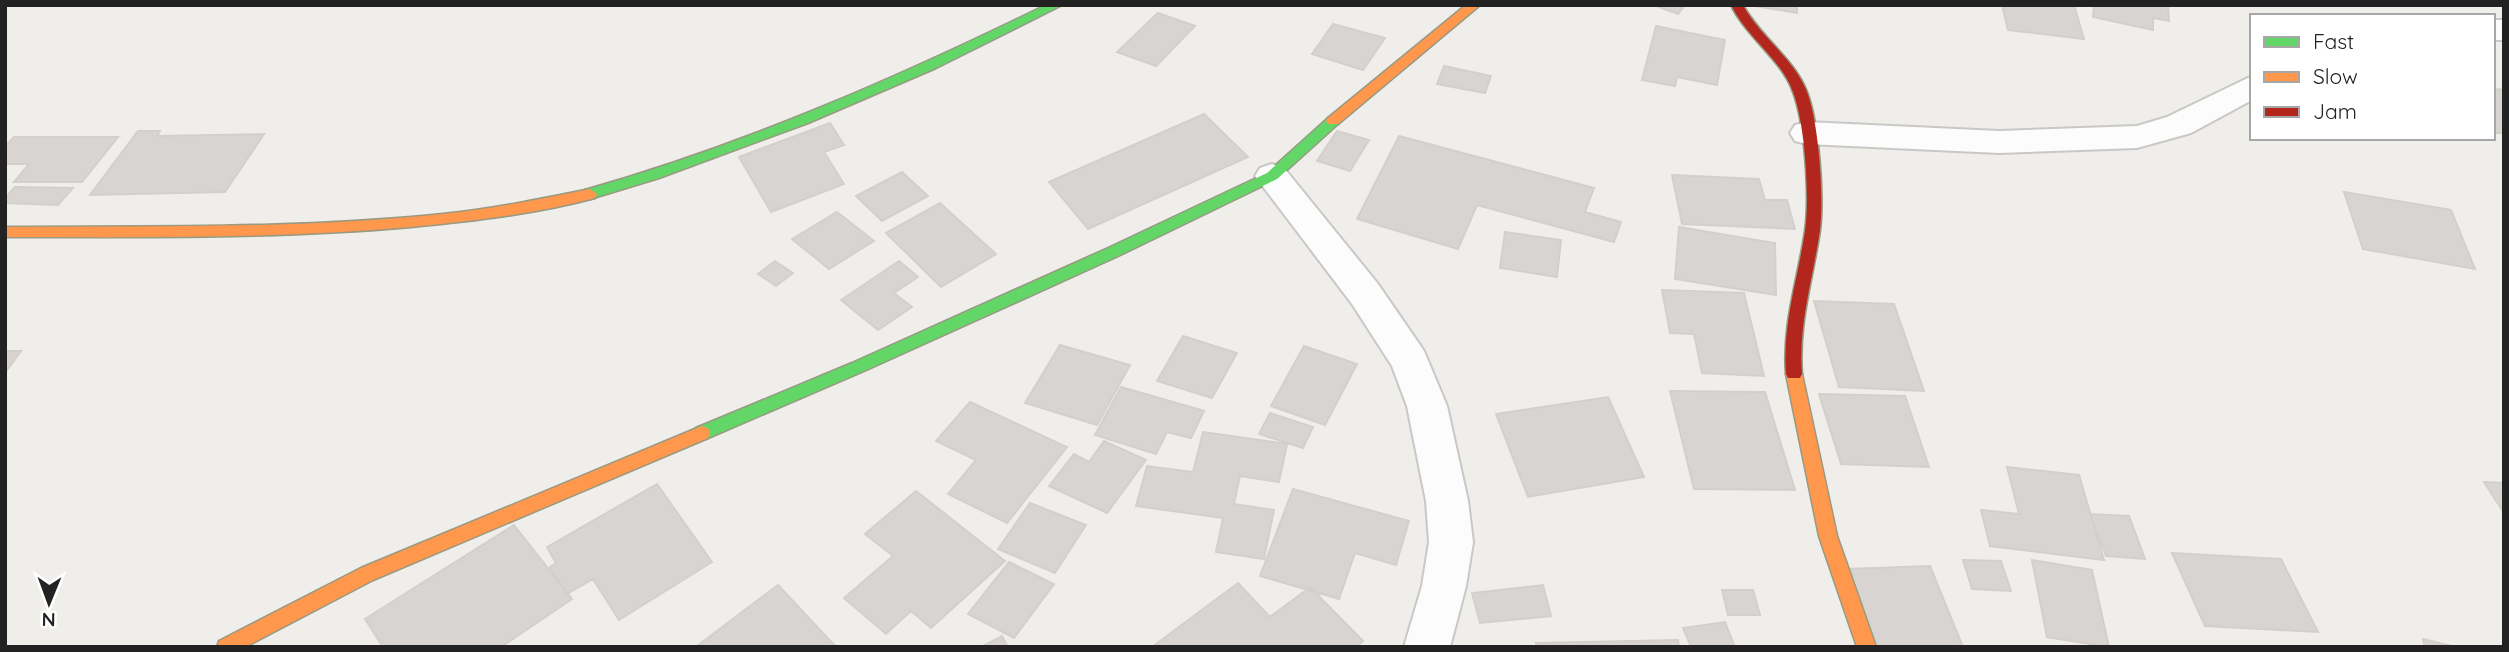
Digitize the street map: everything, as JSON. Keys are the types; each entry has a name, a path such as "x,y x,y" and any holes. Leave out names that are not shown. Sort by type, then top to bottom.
{"street":[{"path":"5,232 336,228 393,225 547,204 620,187 773,132 978,44 1056,5"},
{"path":"226,647 368,574 858,367 1111,253 1272,176 1366,92 1474,5"},
{"path":"1737,5 1743,22 1792,72 1804,104 1813,225 1795,321 1793,364 1799,406 1828,536 1843,586 1867,647"},
{"path":"1807,133 2023,142 2137,137 2179,125 2250,87"},
{"path":"1272,176 1365,294 1410,362 1427,406 1447,501 1451,542 1444,586 1427,647"}],"building":[{"path":"1654,5 1685,5 1678,14"},
{"path":"1749,5 1797,5 1797,13"},
{"path":"2002,5 2074,5 2084,39 2008,30"},
{"path":"2094,5 2168,5 2169,21 2153,18 2153,30 2093,17"},
{"path":"1158,13 1195,26 1156,66 1117,52"},
{"path":"1333,24 1385,38 1363,70 1312,54"},
{"path":"1656,26 1725,40 1717,85 1677,77 1675,86 1642,80"},
{"path":"1444,66 1491,76 1485,93 1437,84"},
{"path":"2500,89 2504,93 2504,133 2495,133 2495,90"},
{"path":"1204,114 1248,157 1088,229 1049,182"},
{"path":"830,123 844,145 824,152 844,184 771,212 739,157"},
{"path":"138,131 160,131 157,136 264,134 225,192 90,195"},
{"path":"1337,131 1369,140 1350,171 1317,161"},
{"path":"1399,136 1594,188 1585,212 1621,222 1614,242 1477,205 1458,249 1357,219"},
{"path":"14,137 118,137 82,182 14,182 29,164 5,164 5,147"},
{"path":"902,172 928,196 882,221 856,196"},
{"path":"1672,175 1759,179 1765,200 1787,200 1795,229 1682,224"},
{"path":"15,187 73,188 58,205 5,203 5,198"},
{"path":"2344,192 2451,210 2475,269 2363,249"},
{"path":"940,203 996,254 941,287 886,233"},
{"path":"837,212 874,241 829,269 792,239"},
{"path":"1679,227 1775,243 1776,295 1675,279"},
{"path":"1505,232 1561,240 1557,277 1500,268"},
{"path":"775,261 793,273 776,286 758,274"},
{"path":"899,261 918,277 894,293 912,307 878,330 841,300"},
{"path":"1662,290 1744,293 1764,376 1702,373 1694,334 1670,333"},
{"path":"1814,301 1894,304 1924,391 1839,387"},
{"path":"1183,336 1237,353 1212,398 1157,381"},
{"path":"1060,345 1130,365 1097,425 1025,403"},
{"path":"1304,346 1357,364 1325,425 1271,406"},
{"path":"5,351 21,351 5,373"},
{"path":"1121,387 1204,411 1191,438 1167,432 1156,454 1095,435"},
{"path":"1670,391 1765,392 1795,490 1694,489"},
{"path":"1819,394 1905,396 1929,467 1841,464"},
{"path":"1608,397 1644,477 1528,497 1496,414"},
{"path":"970,402 1067,447 1007,523 948,494 976,460 936,441"},
{"path":"1270,413 1313,427 1303,448 1259,434"},
{"path":"1203,432 1287,444 1279,482 1240,476 1234,504 1274,510 1264,559 1216,552 1223,518 1136,506 1147,466 1193,472"},
{"path":"1104,441 1146,460 1107,513 1049,486 1074,454 1089,462"},
{"path":"2007,467 2079,475 2104,560 1990,546 1981,510 2019,514"},
{"path":"2484,482 2504,483 2504,513"},
{"path":"657,484 712,562 619,620 593,579 567,594 550,567 556,563 547,547"},
{"path":"1293,489 1409,521 1396,565 1355,553 1339,599 1260,576"},
{"path":"916,491 1005,561 931,628 911,611 886,634 844,598 893,556 865,534"},
{"path":"1030,503 1086,525 1055,573 998,549"},
{"path":"2090,514 2129,516 2145,559 2106,556"},
{"path":"514,525 572,599 501,647 383,647 365,619"},
{"path":"2172,553 2281,559 2318,632 2205,626"},
{"path":"1963,560 2001,561 2011,591 1972,589"},
{"path":"2032,560 2092,570 2109,647 2047,637"},
{"path":"1009,562 1054,584 1014,638 968,614"},
{"path":"1930,566 1963,647 1875,647 1847,569"},
{"path":"1238,583 1270,617 1310,587 1363,641 1356,647 1152,647"},
{"path":"778,585 836,647 697,646"},
{"path":"1543,585 1551,616 1480,623 1472,593"},
{"path":"1722,590 1753,590 1760,615 1728,615"},
{"path":"1725,622 1735,647 1691,647 1683,628"},
{"path":"1002,636 1008,647 981,647"},
{"path":"2423,639 2456,647 2425,647"},
{"path":"1678,640 1679,647 1537,647 1536,643"}],"traffic: fast":[{"path":"590,194 654,175 846,102 1056,5"},
{"path":"702,433 858,367 1111,253 1272,176 1333,121"}],"traffic: slow":[{"path":"1333,121 1474,5"},
{"path":"5,232 225,231 372,225 445,219 590,194"},
{"path":"1794,374 1828,536 1867,647"},
{"path":"226,647 367,574 702,433"}],"traffic: jam":[{"path":"1737,5 1753,31 1792,76 1799,89 1806,115 1813,226 1795,318 1794,374"}]}
